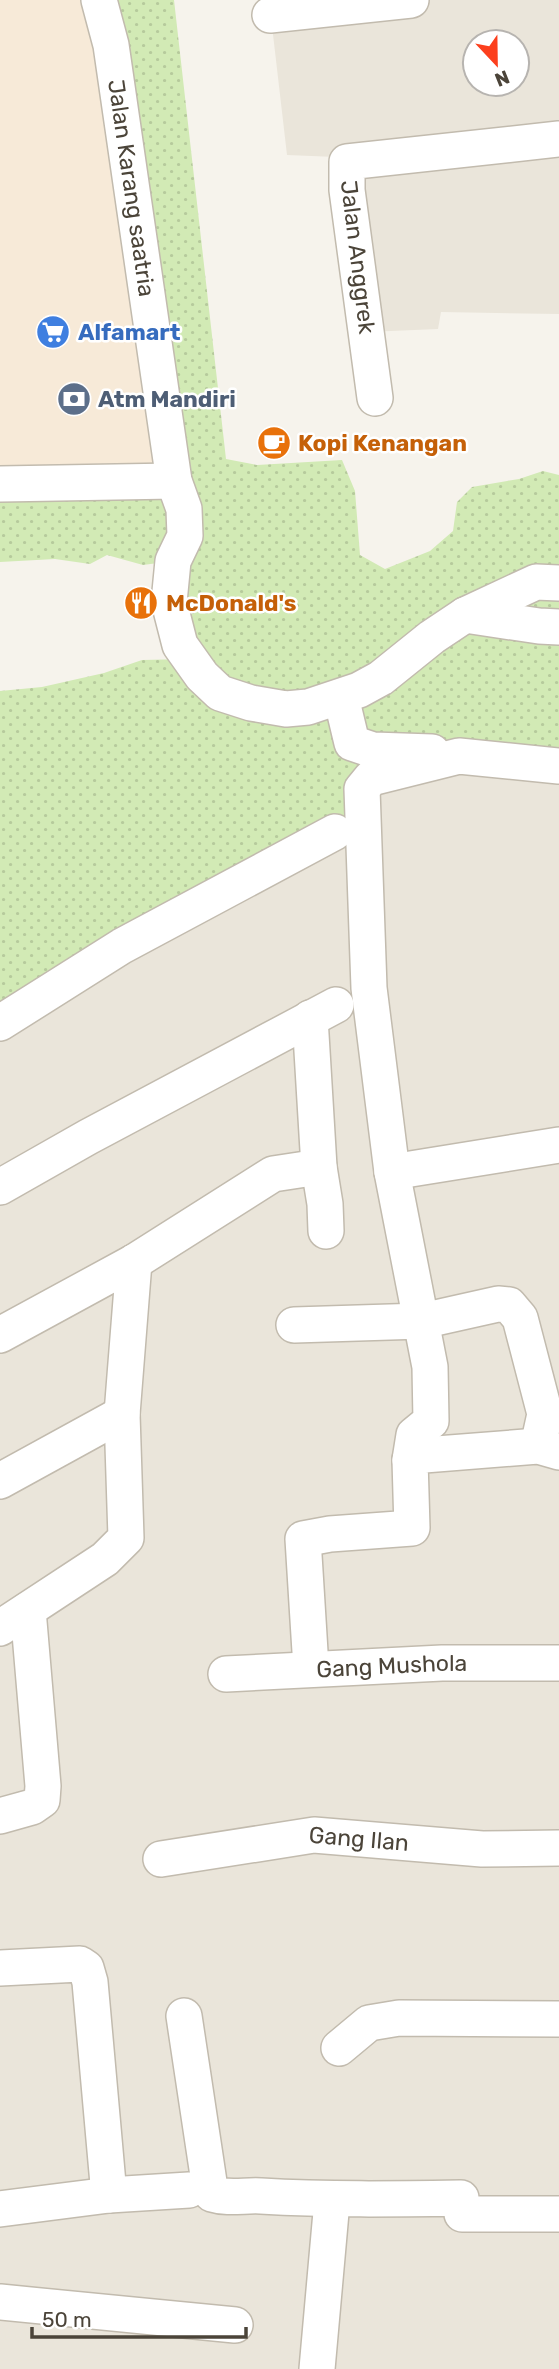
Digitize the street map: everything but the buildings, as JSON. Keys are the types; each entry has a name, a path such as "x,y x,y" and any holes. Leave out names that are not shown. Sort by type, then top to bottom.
{"street":[{"name":"Jalan Karang saatria","path":"99,0 111,45 174,481 184,509 185,536 173,561 169,602 180,645 202,676 220,693 251,703 286,709 308,707 359,690 381,678 432,637 465,615 547,582"},
{"path":"270,15 411,0"},
{"name":"Jalan Anggrek","path":"375,398 347,191 347,163 559,139"},
{"path":"0,484 174,481"},
{"path":"465,615 549,626 547,582"},
{"path":"341,697 352,743 373,750 422,751 559,766"},
{"path":"311,1668 303,1539 330,1534 412,1528 410,1460 414,1435 430,1421 431,1413 430,1367 392,1172 369,988 362,789 372,778 459,756"},
{"path":"0,1023 122,946 335,832"},
{"path":"0,1187 323,1011 319,1167 325,1217 273,1174"},
{"path":"392,1172 559,1145"},
{"path":"0,1335 134,1262 273,1174 319,1167"},
{"path":"0,1816 32,1807 42,1800 43,1786 14,1619 105,1559 126,1538 122,1414 134,1262"},
{"path":"293,1325 422,1321 498,1304 509,1305 520,1318 545,1414 548,1449 424,1455 410,1460"},
{"path":"0,1481 122,1414"},
{"name":"Gang Mushola","path":"226,1674 442,1663 559,1663"},
{"name":"Gang Ilan","path":"161,1859 313,1835 482,1849 559,1848"},
{"path":"0,1968 80,1964 86,1968 90,1982 109,2195"},
{"path":"184,2016 212,2194 222,2197 332,2200 461,2198 462,2214 559,2214"},
{"path":"339,2048 369,2024 400,2018 559,2019"},
{"path":"0,2209 109,2195 189,2190"},
{"path":"317,2369 332,2200"},
{"path":"0,2302 235,2325"}],"shaded area":[{"path":"0,0 99,0 174,481 0,484"},
{"path":"269,0 559,0 559,314 441,312 438,329 367,332 336,157 287,155"},
{"path":"559,766 559,2369 0,2369 0,1029 371,778"}],"green space":[{"path":"99,0 174,0 226,459 257,465 342,460 355,491 360,555 385,569 430,551 453,531 457,502 472,487 519,479 543,471 559,475 559,766 372,778 364,831 0,1029 0,691 42,687 104,673 142,660 188,659 173,561 143,565 107,555 90,564 55,559 0,562 0,484 174,481"}],"place":[{"name":"Alfamart","path":"53,332"},
{"name":"Atm Mandiri","path":"74,399"},
{"name":"Kopi Kenangan","path":"274,443"},
{"name":"McDonald's","path":"141,603"}]}
